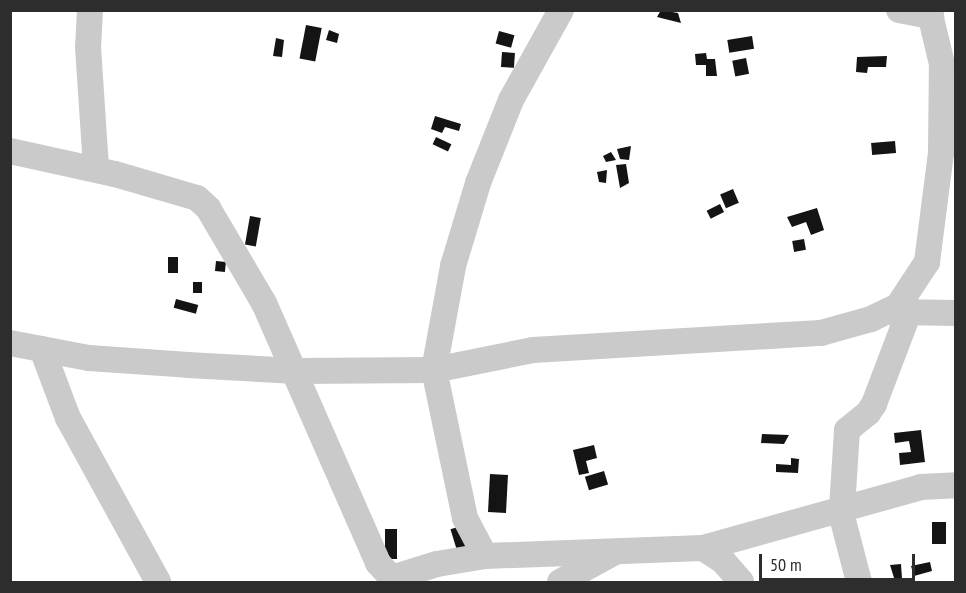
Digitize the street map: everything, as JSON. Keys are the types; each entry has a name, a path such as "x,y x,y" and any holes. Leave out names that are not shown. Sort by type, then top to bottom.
{"street":[{"path":"90,10 88,47 96,169"},
{"path":"485,556 465,518 434,370 453,266 478,183 511,100 561,10"},
{"path":"859,582 841,509 847,430 868,413 874,404 898,306 910,294 927,262 949,94 930,13 899,10"},
{"path":"10,151 96,169 197,198 208,208 264,303 296,371 378,563 388,575 398,577 437,564 485,556 703,548 921,487 956,485"},
{"path":"10,344 89,358 296,371 434,370 533,350 821,333 897,312 956,313"},
{"path":"42,350 68,418 158,582"},
{"path":"703,548 723,561 741,582"},
{"path":"560,582 618,551"}],"building":[{"path":"661,10 678,13 681,23 657,17"},
{"path":"306,25 322,28 315,61 300,58"},
{"path":"329,30 339,34 337,43 326,40"},
{"path":"499,31 514,35 511,48 496,44"},
{"path":"752,36 754,49 729,53 727,40"},
{"path":"276,38 284,40 282,57 273,56"},
{"path":"502,52 515,53 514,68 501,67"},
{"path":"706,53 707,59 715,59 717,76 706,76 706,65 696,65 695,54"},
{"path":"887,56 886,67 868,67 867,73 856,72 857,57"},
{"path":"746,58 749,74 735,76 732,61"},
{"path":"435,116 461,124 459,131 445,127 442,133 431,129"},
{"path":"436,137 451,144 448,151 433,144"},
{"path":"895,141 896,153 872,155 871,143"},
{"path":"631,146 629,160 620,159 617,149"},
{"path":"611,152 616,160 606,162 603,156"},
{"path":"626,164 629,183 620,188 616,165"},
{"path":"607,170 606,183 599,182 597,172"},
{"path":"733,189 739,203 726,208 720,194"},
{"path":"720,204 724,212 711,219 707,211"},
{"path":"817,208 824,230 811,235 806,222 792,227 787,217"},
{"path":"250,216 261,218 256,246 245,245"},
{"path":"804,239 806,250 794,252 792,241"},
{"path":"168,257 178,257 178,273 168,273"},
{"path":"216,261 226,262 225,272 215,271"},
{"path":"193,282 202,282 202,293 193,293"},
{"path":"176,299 198,305 196,314 174,308"},
{"path":"921,430 925,462 900,465 899,453 911,452 909,441 895,443 894,433"},
{"path":"762,434 789,435 784,444 761,443"},
{"path":"594,445 597,458 586,461 589,473 579,475 573,450"},
{"path":"791,458 799,459 798,473 776,472 776,464 791,465"},
{"path":"604,471 608,484 589,490 585,477"},
{"path":"490,474 508,475 506,513 488,512"},
{"path":"932,522 946,522 946,544 932,544"},
{"path":"461,526 469,552 458,555 450,529"},
{"path":"385,529 397,529 397,559 385,559"},
{"path":"930,562 932,571 914,576 911,566"},
{"path":"901,564 902,579 895,581 890,565"}]}
